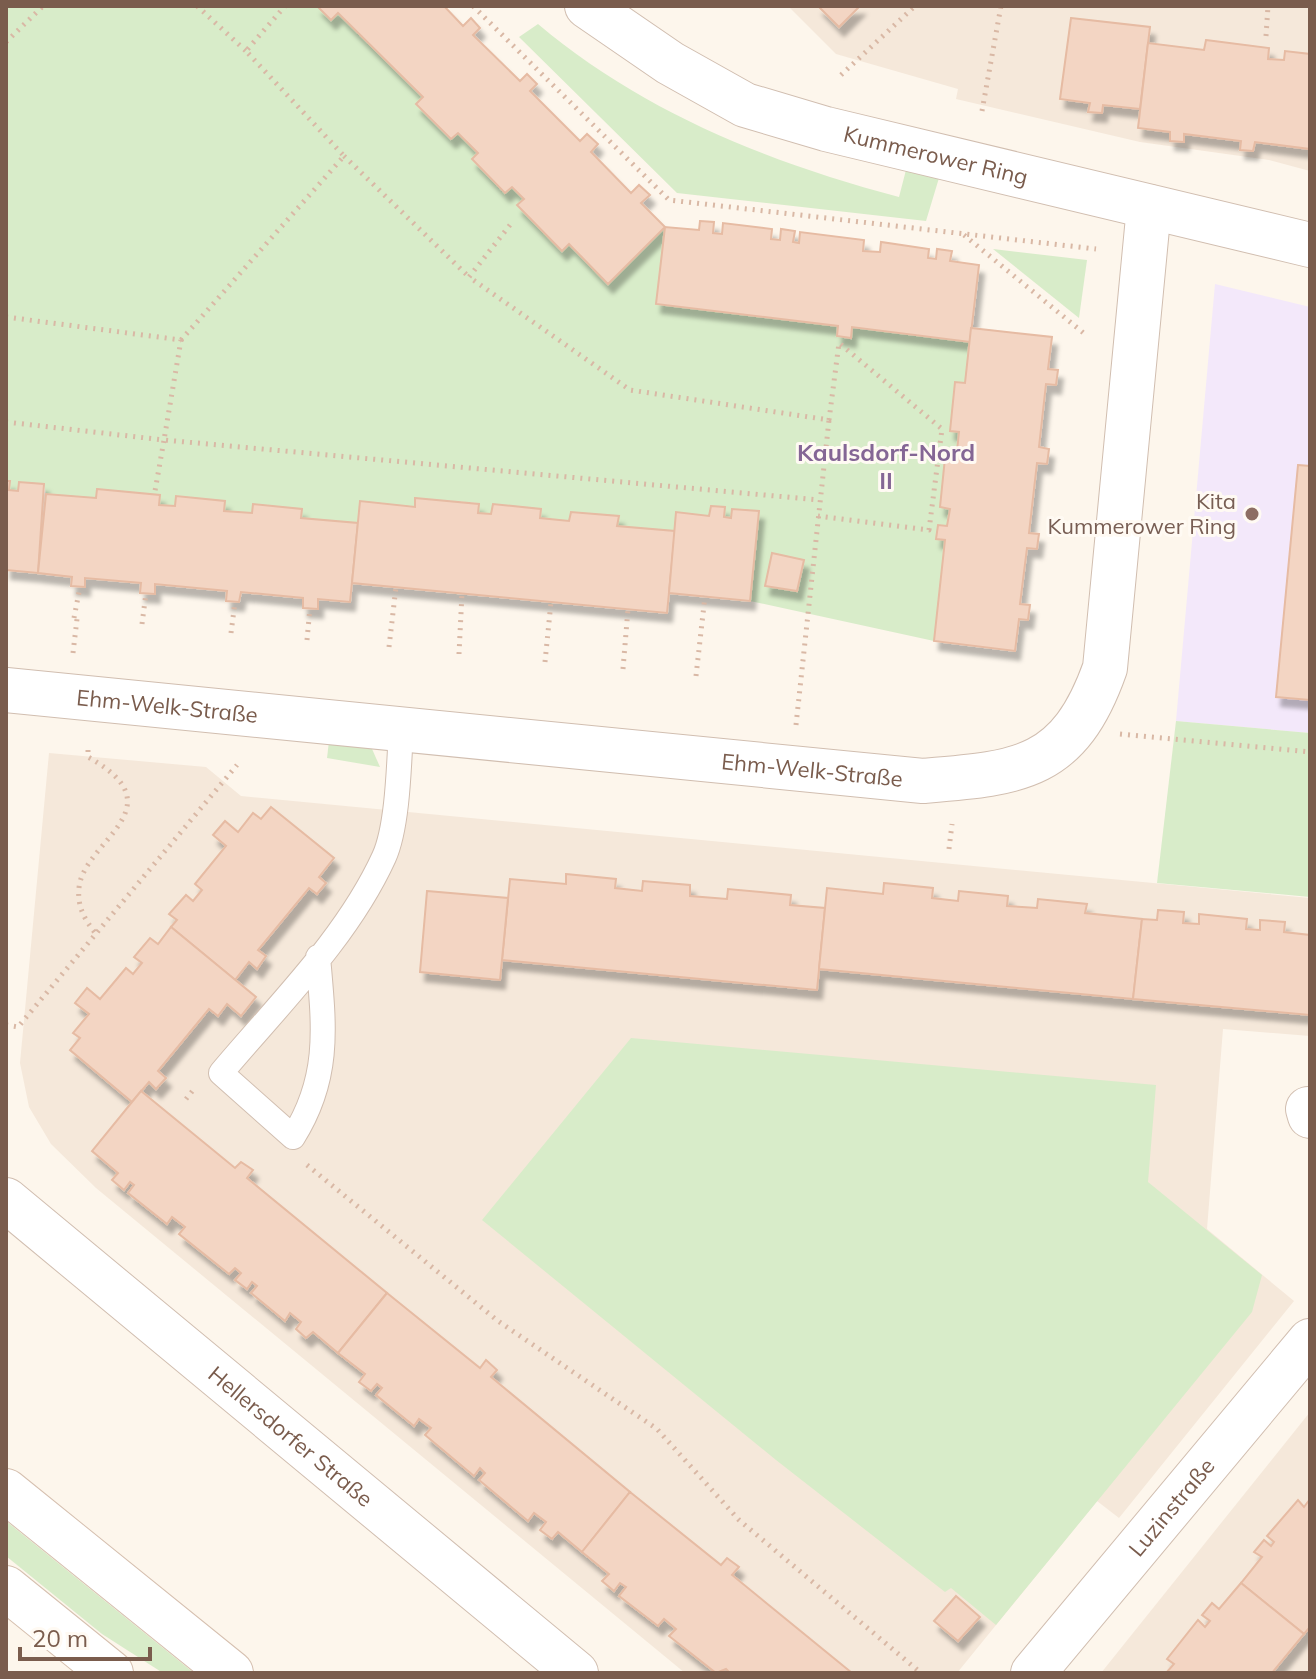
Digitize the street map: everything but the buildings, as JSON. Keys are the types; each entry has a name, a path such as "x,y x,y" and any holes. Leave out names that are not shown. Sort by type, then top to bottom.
{"street":[{"name":"Kummerower Ring","path":"587,6 670,63 745,105 826,129 1310,245"},
{"name":"Ehm-Welk-Straße","path":"6,690 923,781 991,777 1046,757 1081,721 1105,668 1149,207"},
{"name":"Hellersdorfer Straße","path":"6,1200 576,1673"},
{"name":"Luzinstraße","path":"1033,1673 1310,1341"},
{"path":"6,1491 231,1673"},
{"path":"6,1588 111,1673"}],"lane":[{"path":"318,957 324,1031 319,1085 293,1137 221,1073 318,957 341,931 385,855 396,791 401,729"}],"path":[{"path":"6,42 43,6"},
{"path":"197,6 246,51 344,156 469,277 630,390 829,420"},
{"path":"246,51 285,6"},
{"path":"473,6 669,200 1096,249"},
{"path":"841,75 915,6"},
{"path":"982,111 1001,6"},
{"path":"1266,36 1268,6"},
{"path":"155,491 181,340 344,156"},
{"path":"469,277 510,225"},
{"path":"963,234 1086,335"},
{"path":"6,317 181,340"},
{"path":"791,768 819,500 839,343 942,429 929,530 818,516"},
{"path":"6,422 164,440 819,500"},
{"path":"74,618 80,587"},
{"path":"389,647 396,587"},
{"path":"142,624 146,593"},
{"path":"459,654 462,593"},
{"path":"696,676 705,596"},
{"path":"231,633 235,602"},
{"path":"545,662 551,602"},
{"path":"307,640 310,608"},
{"path":"623,669 628,609"},
{"path":"1081,721 1125,736 1310,752"},
{"path":"88,750 88,757 108,768 119,779 126,808 122,824 89,865 79,885 82,916 96,934"},
{"path":"6,1025 18,1027 237,765"},
{"path":"949,849 952,821"},
{"path":"312,1158 306,1164 498,1321 657,1429 739,1520 921,1673"}],"shaded area":[{"path":"788,6 1310,6 1310,171 1269,160 1140,142 956,99 958,89 836,54"},
{"name":"Kita Kummerower Ring","path":"1215,284 1310,307 1310,733 1176,721"},
{"path":"49,753 206,767 241,796 1310,898 1310,1036 1223,1029 1207,1229 1294,1301 1119,1518 1097,1501 957,1673 685,1673 96,1188 51,1144 29,1107 20,1063"},
{"path":"1310,1412 1310,1673 1101,1673"}],"green space":[{"path":"6,6 317,6 331,20 338,13 423,97 416,105 450,139 458,133 478,153 472,160 505,193 512,187 524,199 517,206 562,250 569,244 608,283 665,227 657,304 970,342 965,383 955,382 950,430 959,432 956,460 945,459 940,507 950,509 947,526 938,526 936,539 945,540 934,641 750,601 758,511 733,509 731,518 724,517 724,507 711,506 709,516 677,512 675,531 617,526 619,517 571,512 569,521 540,518 541,509 493,505 491,514 478,513 478,503 416,498 415,507 360,502 358,523 301,518 301,509 254,504 252,513 224,511 225,501 176,496 175,506 159,505 159,495 97,489 96,498 46,494 44,484 20,482 18,491 9,490 10,481 6,481"},
{"path":"538,24 578,55 663,108 755,150 802,168 899,197 906,170 939,178 926,221 677,193 519,37"},
{"path":"993,249 1087,260 1079,318"},
{"path":"1176,721 1310,733 1310,897 1157,883"},
{"path":"330,733 365,733 380,767 327,758"},
{"path":"631,1038 1156,1085 1148,1182 1262,1275 1252,1312 996,1625 951,1588 945,1592 776,1460 482,1220"},
{"path":"6,1521 194,1673 163,1673 102,1634 6,1556"}],"place":[{"name":"Kita Kummerower Ring","path":"1252,514"}],"district":[{"name":"Kaulsdorf-Nord II","path":"886,466"}]}
